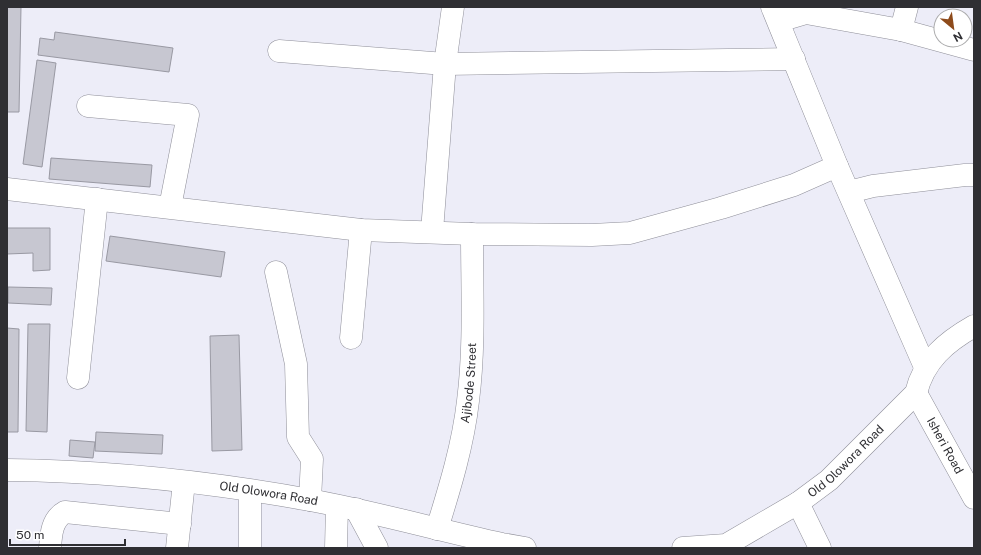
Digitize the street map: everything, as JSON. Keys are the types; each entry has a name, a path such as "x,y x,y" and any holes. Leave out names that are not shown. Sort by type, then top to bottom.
{"street":[{"path":"432,231 445,64 453,7"},
{"path":"901,30 907,7"},
{"path":"925,367 837,166 775,14 806,13 901,30 974,50"},
{"path":"278,51 445,64 794,59"},
{"path":"88,106 188,115 170,207"},
{"path":"7,189 361,230 432,231 472,234 592,235 630,233 756,198 794,185 837,166"},
{"path":"849,192 900,182 966,174 974,175"},
{"path":"78,378 97,199"},
{"path":"351,338 361,230"},
{"name":"Ajibode Street","path":"446,537 468,402 472,347 472,234"},
{"path":"276,272 296,364 298,437 312,459 310,500"},
{"name":"Old Olowora Road","path":"683,548 726,546 798,503 829,480 916,393 919,380 925,367 941,348 974,326"},
{"name":"Isheri Road","path":"916,393 973,494"},
{"name":"Old Olowora Road","path":"7,470 57,470 184,482 310,500 346,508 446,537 525,548"},
{"path":"177,548 184,482"},
{"path":"250,491 250,548"},
{"path":"798,503 820,548"},
{"path":"336,548 346,508"},
{"path":"346,508 377,548"},
{"path":"50,548 52,530 58,516 65,512 180,524"}],"building":[{"path":"7,7 21,7 19,112 7,112"},
{"path":"55,32 173,48 169,72 38,55 40,38 54,40"},
{"path":"37,60 56,63 42,167 23,164"},
{"path":"51,158 152,165 150,187 49,179"},
{"path":"7,228 50,228 50,270 33,271 33,253 7,254"},
{"path":"110,236 225,252 221,277 106,261"},
{"path":"8,287 52,288 51,305 8,303"},
{"path":"28,324 50,324 47,432 26,431"},
{"path":"7,328 19,329 18,432 7,432"},
{"path":"239,335 242,450 212,451 210,336"},
{"path":"96,432 163,435 162,454 95,451"},
{"path":"70,440 95,442 93,458 69,456"}]}
